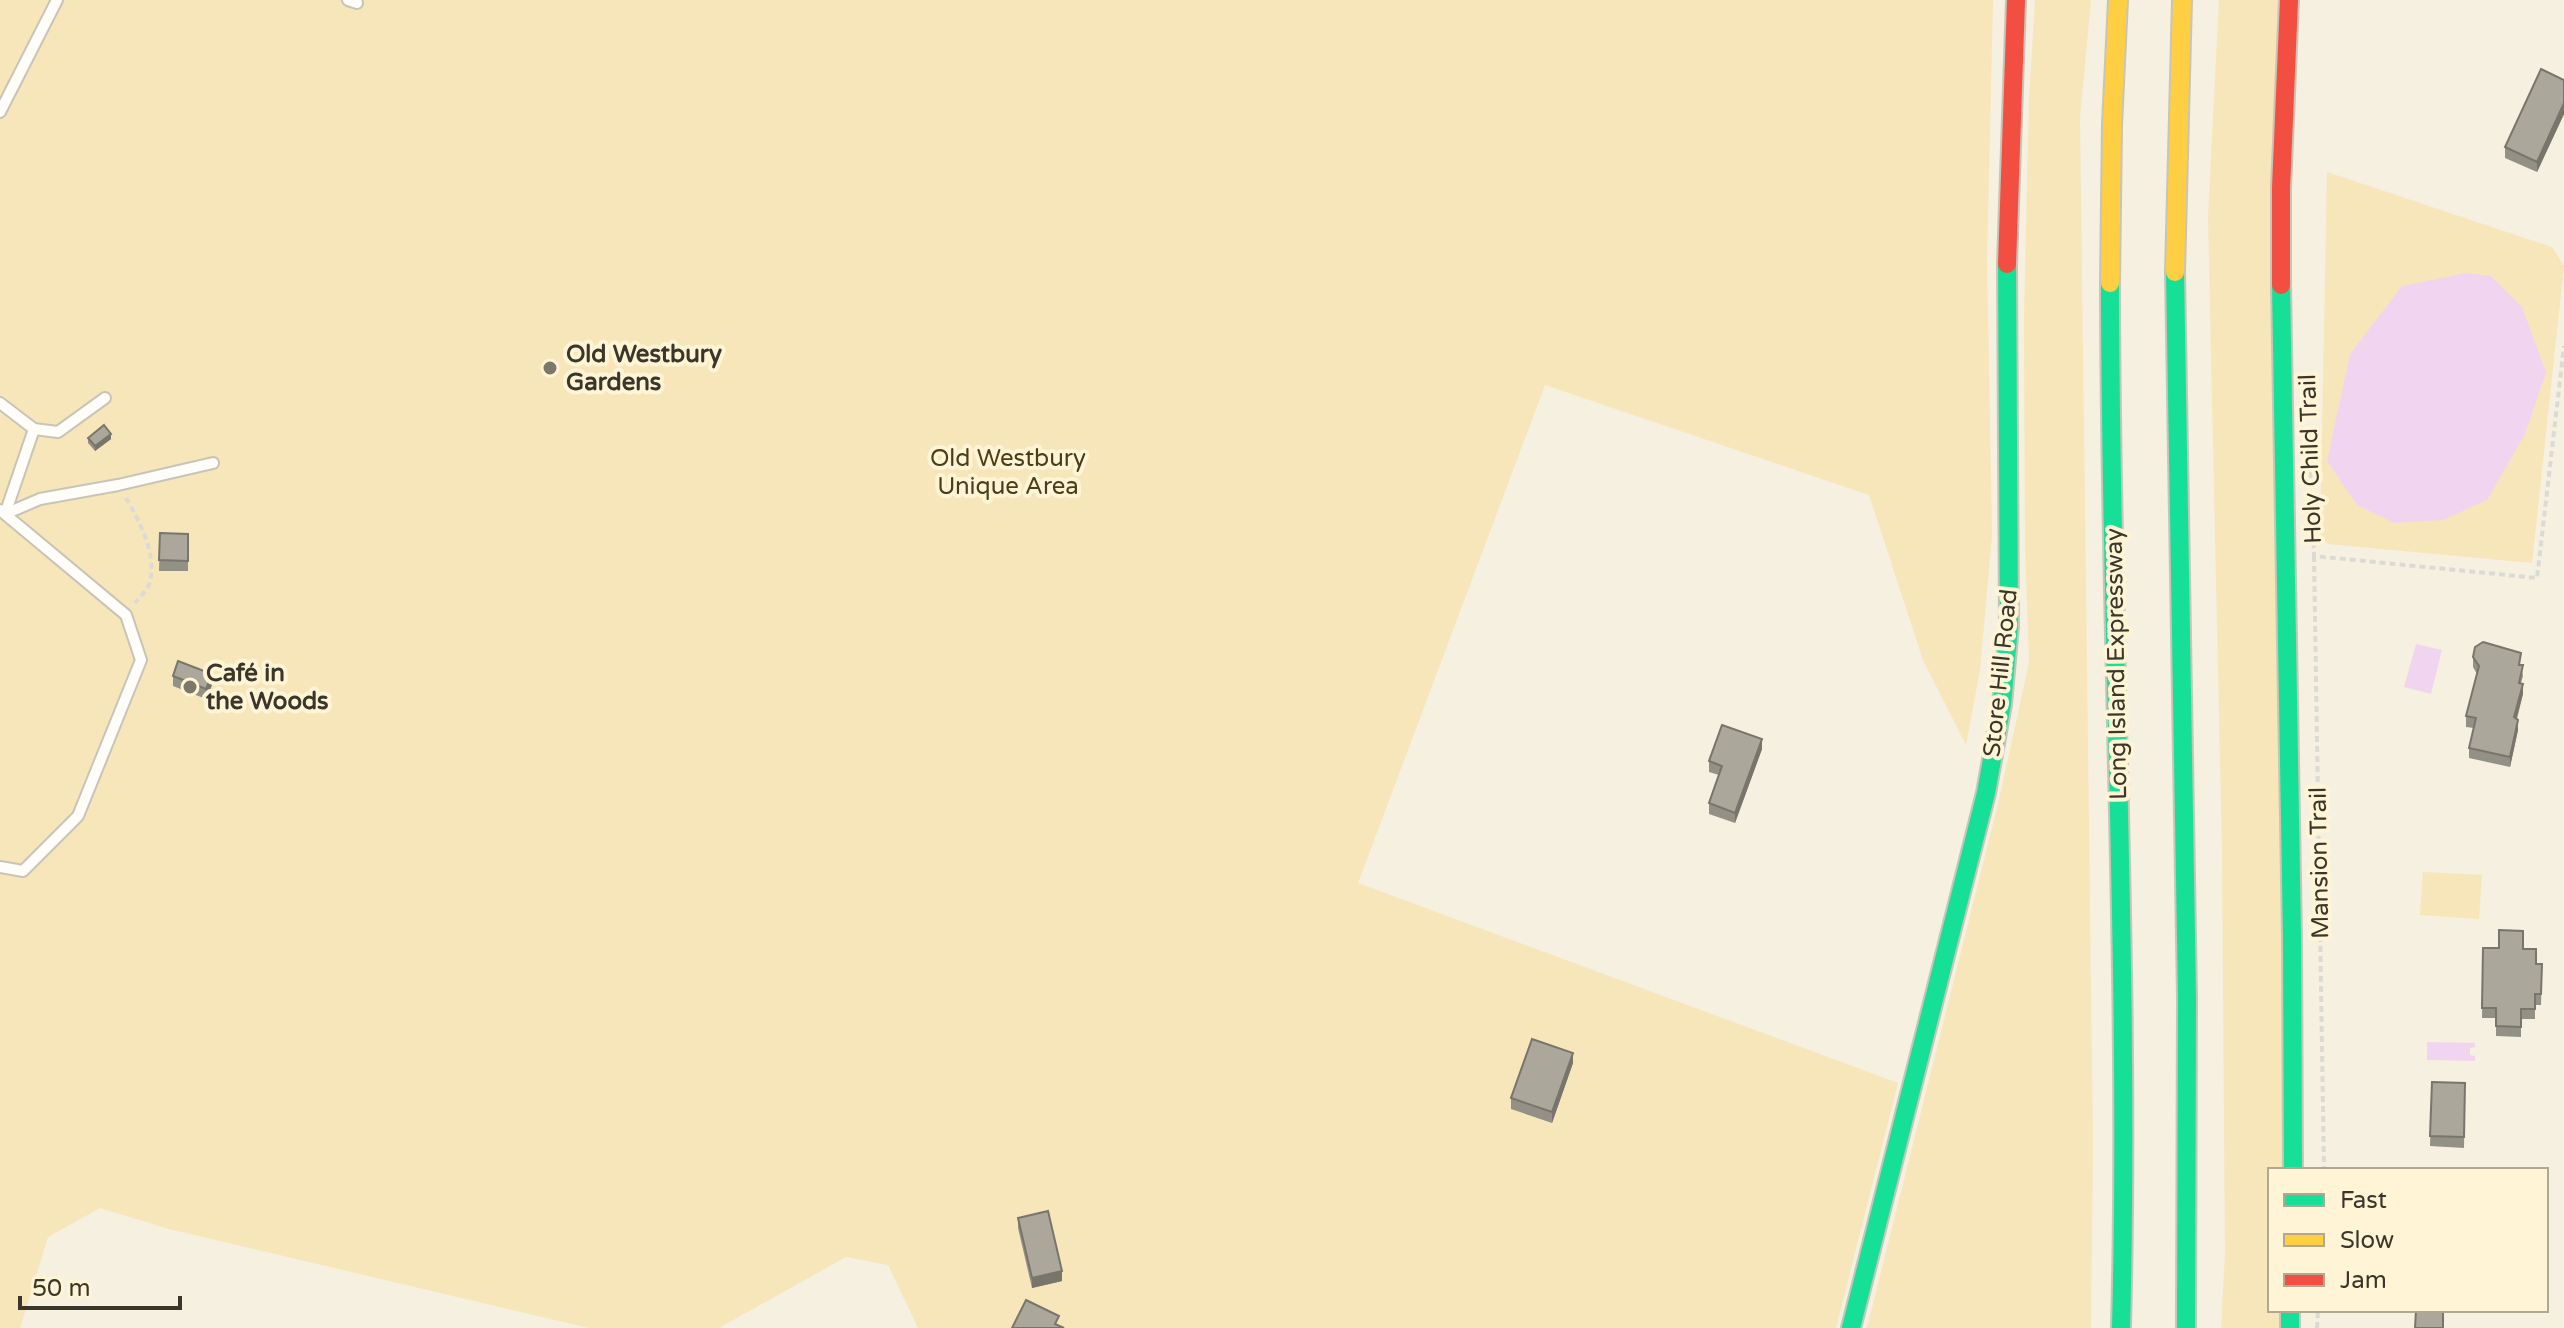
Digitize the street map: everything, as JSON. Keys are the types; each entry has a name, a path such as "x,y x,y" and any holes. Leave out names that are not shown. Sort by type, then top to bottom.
{"main road":[{"name":"Store Hill Road","path":"1851,1328 1982,806 2002,704 2010,598 2007,266 2016,0"},
{"name":"Long Island Expressway","path":"2118,0 2111,118 2108,270 2124,1002 2121,1328"},
{"path":"2182,0 2175,164 2173,365 2188,945 2186,1328"},
{"path":"2289,0 2281,188 2281,345 2292,923 2293,1168"}],"lane":[{"path":"0,112 57,0"},
{"path":"0,403 34,429 58,432 105,398"},
{"path":"2,512 34,429"},
{"path":"2,512 40,499 213,463"},
{"path":"0,867 23,871 78,816 141,660 126,615 2,512"}],"path":[{"name":"Holy Child Trail","path":"2309,428 2314,556 2537,578 2564,346"},
{"path":"118,485 139,520 150,555 150,583 126,615"},
{"name":"Mansion Trail","path":"2314,556 2324,1168"}],"green space":[{"name":"Old Westbury Gardens","path":"0,0 1993,0 1987,259 1992,535 1980,670 1966,745 1923,660 1869,495 1545,385 1358,883 1898,1083 1836,1328 918,1328 888,1265 846,1257 719,1328 589,1328 169,1229 100,1208 48,1237 20,1328 0,1328"},
{"path":"2035,0 2091,0 2080,117 2093,1144 2091,1328 1867,1328 1999,800 2029,663 2024,318 2029,100"},
{"path":"2219,0 2278,0 2283,1168 2268,1168 2268,1312 2280,1312 2279,1328 2221,1328 2225,1254 2222,852 2208,217"},
{"path":"2327,172 2552,247 2564,266 2532,563 2328,544 2320,538"},
{"path":"2423,872 2482,875 2479,919 2420,915"}],"shaded area":[{"path":"2466,273 2491,276 2522,307 2546,372 2525,434 2487,500 2443,520 2394,523 2357,505 2327,461 2350,354 2402,286"},
{"path":"2416,644 2442,650 2431,694 2404,687"},
{"path":"2427,1042 2475,1043 2475,1047 2470,1048 2470,1055 2475,1056 2475,1061 2427,1060"}],"building":[{"path":"2541,69 2564,80 2564,103 2537,162 2505,147"},
{"path":"104,425 111,434 95,446 88,438"},
{"path":"160,533 188,534 188,561 159,560"},
{"path":"2483,642 2521,653 2519,665 2523,665 2519,683 2523,684 2514,717 2518,720 2510,757 2469,748 2476,718 2466,716 2479,666 2473,657 2475,647"},
{"path":"178,661 212,674 206,689 173,676"},
{"path":"1722,725 1762,739 1735,813 1709,803 1722,766 1709,761"},
{"path":"2499,930 2523,931 2523,949 2536,949 2536,964 2542,964 2541,994 2535,994 2535,1009 2521,1009 2521,1027 2496,1026 2496,1008 2482,1008 2483,948 2499,948"},
{"path":"1532,1039 1573,1053 1552,1112 1511,1098"},
{"path":"2432,1082 2465,1083 2464,1137 2430,1136"},
{"path":"1048,1211 1062,1271 1032,1278 1018,1218"},
{"path":"1026,1300 1059,1316 1055,1324 1064,1328 1012,1328"},
{"path":"2416,1312 2443,1312 2443,1328 2415,1328"}],"traffic: fast":[{"path":"1851,1328 1986,793 2002,704 2009,626 2007,264"},
{"path":"2175,272 2187,998 2186,1328"},
{"path":"2110,283 2123,1067 2121,1328"},
{"path":"2281,285 2293,1168"},
{"path":"2290,1312 2290,1328"}],"traffic: slow":[{"path":"2110,283 2112,125 2118,0"},
{"path":"2175,272 2182,0"}],"traffic: jam":[{"path":"2007,264 2016,0"},
{"path":"2281,285 2281,188 2289,0"}],"place":[{"name":"Old Westbury Gardens","path":"550,368"},
{"name":"Café in the Woods","path":"190,687"}],"park label":[{"name":"Old Westbury Unique Area","path":"1008,472"}]}
